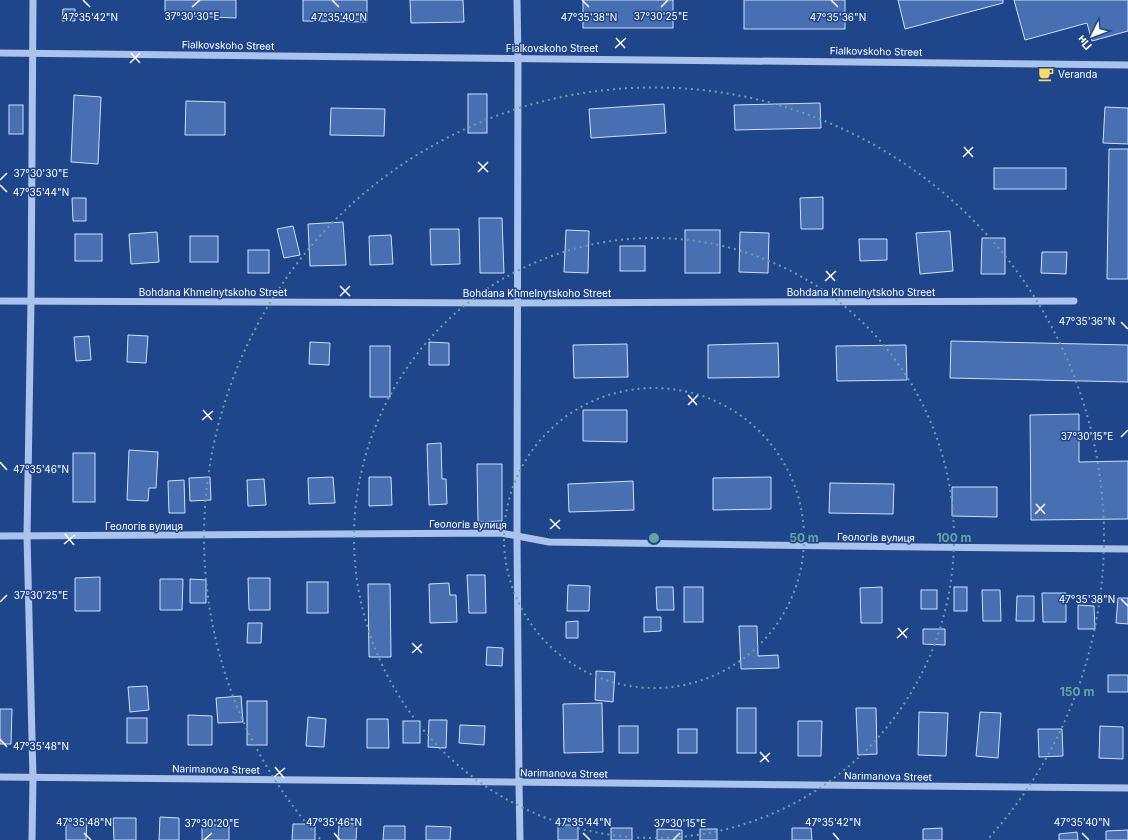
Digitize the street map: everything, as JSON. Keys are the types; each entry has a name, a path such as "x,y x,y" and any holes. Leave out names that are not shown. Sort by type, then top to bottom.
{"street":[{"path":"32,840 33,778 27,536 33,0"},
{"path":"517,0 517,536 520,840"},
{"name":"Fialkovskoho Street","path":"0,53 1128,65"},
{"name":"Bohdana Khmelnytskoho Street","path":"0,301 518,304 1074,301"},
{"name":"Геологів вулиця","path":"0,536 501,533 549,542 1128,549"},
{"name":"Narimanova Street","path":"0,777 1128,788"}],"building":[{"path":"165,0 236,0 236,18 165,15"},
{"path":"303,0 367,0 367,22 303,21"},
{"path":"410,0 463,0 464,22 411,23"},
{"path":"583,0 673,0 673,28 583,28"},
{"path":"744,0 845,0 845,29 744,29"},
{"path":"898,0 1003,0 1003,3 905,29"},
{"path":"1014,0 1128,0 1128,31 1092,41 1087,23 1025,40"},
{"path":"63,9 75,9 75,21 62,21"},
{"path":"468,94 487,94 487,133 468,133"},
{"path":"74,95 101,97 98,164 71,162"},
{"path":"186,101 225,102 225,135 185,135"},
{"path":"820,103 821,128 735,130 734,105"},
{"path":"664,104 666,133 591,138 589,109"},
{"path":"9,105 23,105 23,134 9,134"},
{"path":"1105,107 1128,108 1128,144 1103,143"},
{"path":"331,108 385,109 384,136 330,135"},
{"path":"1109,149 1128,149 1128,279 1107,279"},
{"path":"994,168 1066,168 1066,189 994,189"},
{"path":"823,197 823,229 801,229 800,198"},
{"path":"72,198 86,198 86,221 73,221"},
{"path":"479,218 502,218 504,273 480,273"},
{"path":"343,222 346,265 310,266 308,224"},
{"path":"293,226 300,255 284,258 277,229"},
{"path":"430,229 459,229 460,264 431,265"},
{"path":"566,230 589,231 588,273 564,272"},
{"path":"685,230 720,230 720,273 685,273"},
{"path":"950,231 953,271 920,274 916,233"},
{"path":"157,232 159,262 131,264 129,234"},
{"path":"740,232 769,233 768,273 739,272"},
{"path":"75,234 102,234 102,261 75,261"},
{"path":"391,235 393,264 370,265 369,236"},
{"path":"190,236 218,236 218,262 190,262"},
{"path":"982,238 1005,238 1005,274 981,274"},
{"path":"859,239 887,239 887,260 860,261"},
{"path":"620,246 645,246 645,271 620,271"},
{"path":"248,250 269,250 269,273 248,273"},
{"path":"1042,252 1067,252 1066,274 1041,273"},
{"path":"128,335 148,336 146,363 127,362"},
{"path":"89,336 91,360 76,361 74,337"},
{"path":"951,341 1128,345 1128,382 950,378"},
{"path":"310,342 330,343 329,365 309,364"},
{"path":"429,342 449,343 449,365 429,365"},
{"path":"778,343 779,377 708,378 708,345"},
{"path":"627,344 628,377 574,378 573,345"},
{"path":"906,345 907,380 837,381 836,346"},
{"path":"370,346 390,346 390,397 370,397"},
{"path":"583,410 627,410 627,442 583,441"},
{"path":"1079,414 1079,462 1128,461 1128,519 1031,520 1030,415"},
{"path":"441,443 442,479 446,479 447,504 429,505 427,444"},
{"path":"129,450 158,452 156,488 149,488 148,501 127,500"},
{"path":"73,453 95,453 95,502 73,502"},
{"path":"477,464 502,464 502,521 478,522"},
{"path":"210,477 211,500 190,501 189,478"},
{"path":"333,477 335,503 309,504 308,478"},
{"path":"369,477 391,477 392,505 369,506"},
{"path":"771,477 771,509 713,510 713,478"},
{"path":"264,479 266,505 248,506 247,480"},
{"path":"184,480 185,513 169,513 168,481"},
{"path":"633,481 634,510 569,512 568,484"},
{"path":"830,483 894,484 893,514 829,513"},
{"path":"952,487 997,487 997,517 952,516"},
{"path":"467,575 485,575 486,613 469,613"},
{"path":"100,577 100,611 75,611 75,578"},
{"path":"248,578 270,578 270,610 249,610"},
{"path":"160,579 183,579 182,610 160,610"},
{"path":"190,579 206,580 206,603 190,603"},
{"path":"307,582 328,582 328,613 307,613"},
{"path":"449,583 450,595 456,595 457,622 430,623 429,584"},
{"path":"368,584 390,584 391,657 369,657"},
{"path":"568,585 590,586 589,611 567,611"},
{"path":"656,587 673,587 674,610 657,610"},
{"path":"684,587 703,587 703,622 684,622"},
{"path":"882,587 882,623 861,623 860,588"},
{"path":"954,587 967,587 967,611 954,611"},
{"path":"921,590 937,590 937,609 921,609"},
{"path":"982,590 1000,590 1001,621 983,621"},
{"path":"1042,593 1066,593 1066,622 1043,622"},
{"path":"1017,596 1034,596 1034,621 1016,621"},
{"path":"1118,598 1128,598 1128,624 1116,623"},
{"path":"1078,605 1094,606 1095,629 1078,629"},
{"path":"644,617 661,617 661,631 644,632"},
{"path":"578,621 578,638 566,638 566,622"},
{"path":"248,623 262,623 261,643 247,643"},
{"path":"739,626 757,626 758,656 778,655 779,668 741,669"},
{"path":"923,629 945,629 945,645 923,644"},
{"path":"487,647 503,648 502,666 486,665"},
{"path":"596,671 615,672 613,702 595,700"},
{"path":"1108,675 1128,675 1128,692 1108,692"},
{"path":"147,686 149,710 130,712 128,687"},
{"path":"241,696 243,722 218,723 216,698"},
{"path":"247,701 267,701 267,745 247,745"},
{"path":"602,703 603,752 564,753 563,704"},
{"path":"737,708 756,708 756,753 737,753"},
{"path":"856,708 876,708 877,754 858,755"},
{"path":"0,709 12,709 11,744 0,744"},
{"path":"919,712 948,713 946,756 918,755"},
{"path":"980,712 1001,713 998,758 976,756"},
{"path":"188,715 212,716 212,745 188,745"},
{"path":"308,717 326,719 324,747 306,746"},
{"path":"127,718 147,718 147,743 127,743"},
{"path":"367,719 388,719 389,748 367,748"},
{"path":"429,720 447,720 446,748 428,747"},
{"path":"403,721 420,721 420,743 403,743"},
{"path":"798,721 822,721 821,756 798,756"},
{"path":"460,725 485,726 484,745 459,743"},
{"path":"619,726 638,726 638,753 619,753"},
{"path":"1100,726 1123,727 1123,759 1099,758"},
{"path":"678,729 697,729 697,753 678,753"},
{"path":"1038,729 1062,729 1063,756 1039,757"},
{"path":"160,817 179,818 179,840 159,840"},
{"path":"113,818 136,818 136,840 114,840"},
{"path":"66,820 87,820 86,840 66,840"},
{"path":"339,823 357,824 356,840 338,840"},
{"path":"293,824 315,824 315,840 292,840"},
{"path":"202,825 229,825 229,840 202,840"},
{"path":"558,825 578,825 578,840 558,840"},
{"path":"384,826 405,826 405,840 383,840"},
{"path":"426,826 451,827 450,840 426,840"},
{"path":"611,828 632,828 632,840 611,840"},
{"path":"792,828 811,828 812,840 792,840"},
{"path":"942,828 942,840 923,840 923,829"},
{"path":"657,829 682,830 682,840 657,840"},
{"path":"700,829 717,829 717,840 700,840"},
{"path":"1128,830 1128,840 1106,840 1106,831"},
{"path":"1077,832 1078,840 1059,840 1059,834"}],"place":[{"name":"Veranda","path":"1046,74"}]}
